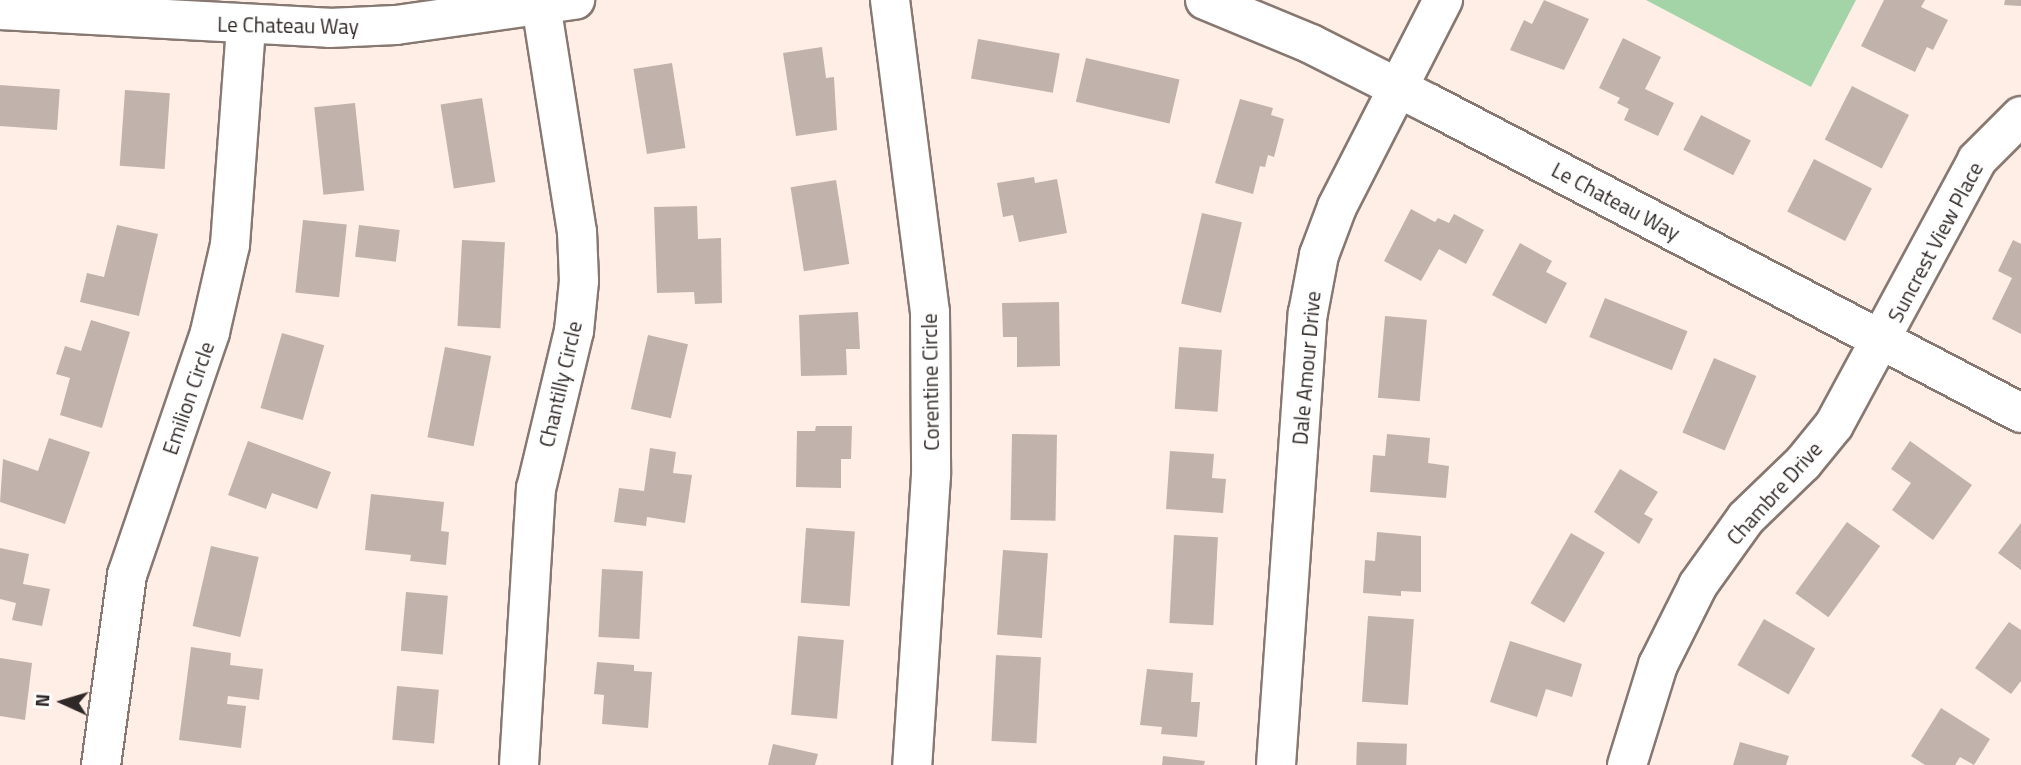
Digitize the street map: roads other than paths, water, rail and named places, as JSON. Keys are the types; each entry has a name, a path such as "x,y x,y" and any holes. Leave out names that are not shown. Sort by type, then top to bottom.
{"street":[{"name":"Corentine Circle","path":"890,0 930,312 931,475 912,765"},
{"name":"Le Chateau Way","path":"1205,0 1311,44 2021,413"},
{"name":"Dale Amour Drive","path":"1276,765 1312,289 1319,255 1337,207 1443,0"},
{"name":"Le Chateau Way","path":"0,10 246,26 397,25 558,2"},
{"name":"Chantilly Circle","path":"519,765 536,488 574,331 579,281 558,2"},
{"name":"Emilion Circle","path":"101,765 127,575 211,332 230,245 246,26"},
{"name":"Suncrest View Place","path":"1882,340 1977,160 2021,116"},
{"name":"Chambre Drive","path":"1627,765 1658,665 1698,585 1746,518 1803,463 1834,425 1882,340"}]}
